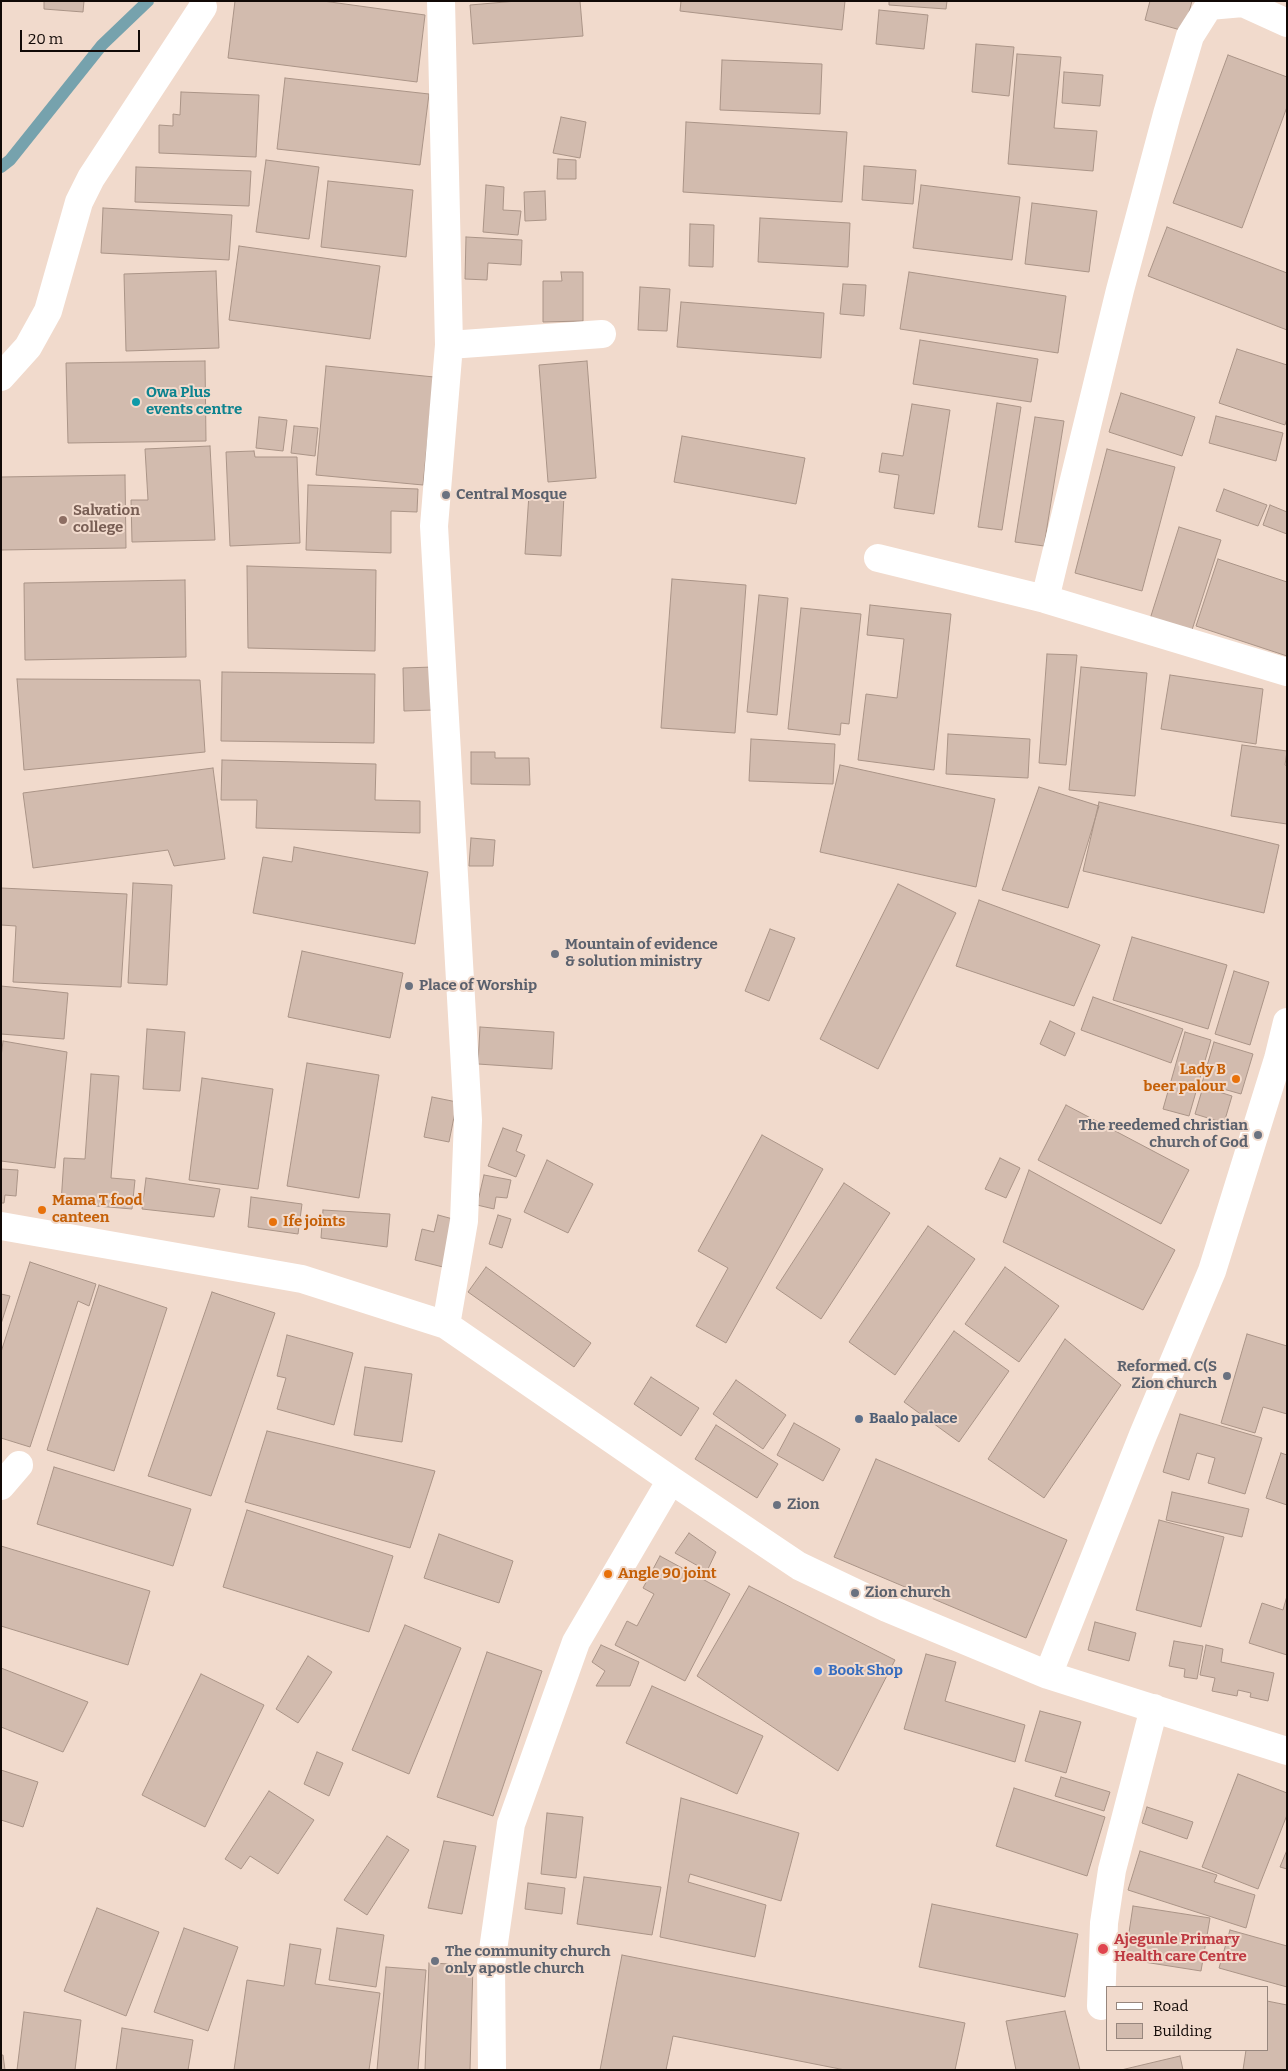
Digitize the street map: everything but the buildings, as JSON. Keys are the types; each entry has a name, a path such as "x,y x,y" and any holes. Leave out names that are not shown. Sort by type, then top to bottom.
{"street":[{"path":"441,1 449,345 434,526 468,1120 464,1221 446,1325"},
{"path":"1044,599 1120,290 1190,36 1209,6 1243,3 1287,23"},
{"path":"1,377 28,347 48,311 80,202 91,178 203,7"},
{"path":"449,345 602,334"},
{"path":"878,558 1044,599 1287,672"},
{"path":"1048,1675 1143,1435 1212,1271 1278,1059 1287,1022"},
{"path":"1,1226 302,1278 446,1325 799,1566 887,1608 1048,1675 1287,1750"},
{"path":"1,1486 19,1465"},
{"path":"492,2070 491,1964 511,1824 576,1642 671,1480"},
{"path":"1101,2006 1104,1923 1112,1870 1154,1708"}],"waterway":[{"path":"1,167 10,160 102,45 148,1"}],"place":[{"name":"Owa Plus events centre","path":"136,402"},
{"name":"Central Mosque","path":"446,495"},
{"name":"Salvation college","path":"63,520"},
{"name":"Mountain of evidence & solution ministry","path":"555,954"},
{"name":"Place of Worship","path":"409,986"},
{"name":"Lady B beer palour","path":"1236,1079"},
{"name":"The reedemed christian church of God","path":"1258,1135"},
{"name":"Mama T food canteen","path":"42,1210"},
{"name":"Ife joints","path":"273,1222"},
{"name":"Reformed. C(S Zion church","path":"1227,1376"},
{"name":"Baalo palace","path":"859,1419"},
{"name":"Zion","path":"777,1505"},
{"name":"Angle 90 joint","path":"608,1574"},
{"name":"Zion church","path":"855,1593"},
{"name":"Book Shop","path":"818,1671"},
{"name":"Ajegunle Primary Health care Centre","path":"1103,1949"},
{"name":"The community church only apostle church","path":"435,1961"}]}
